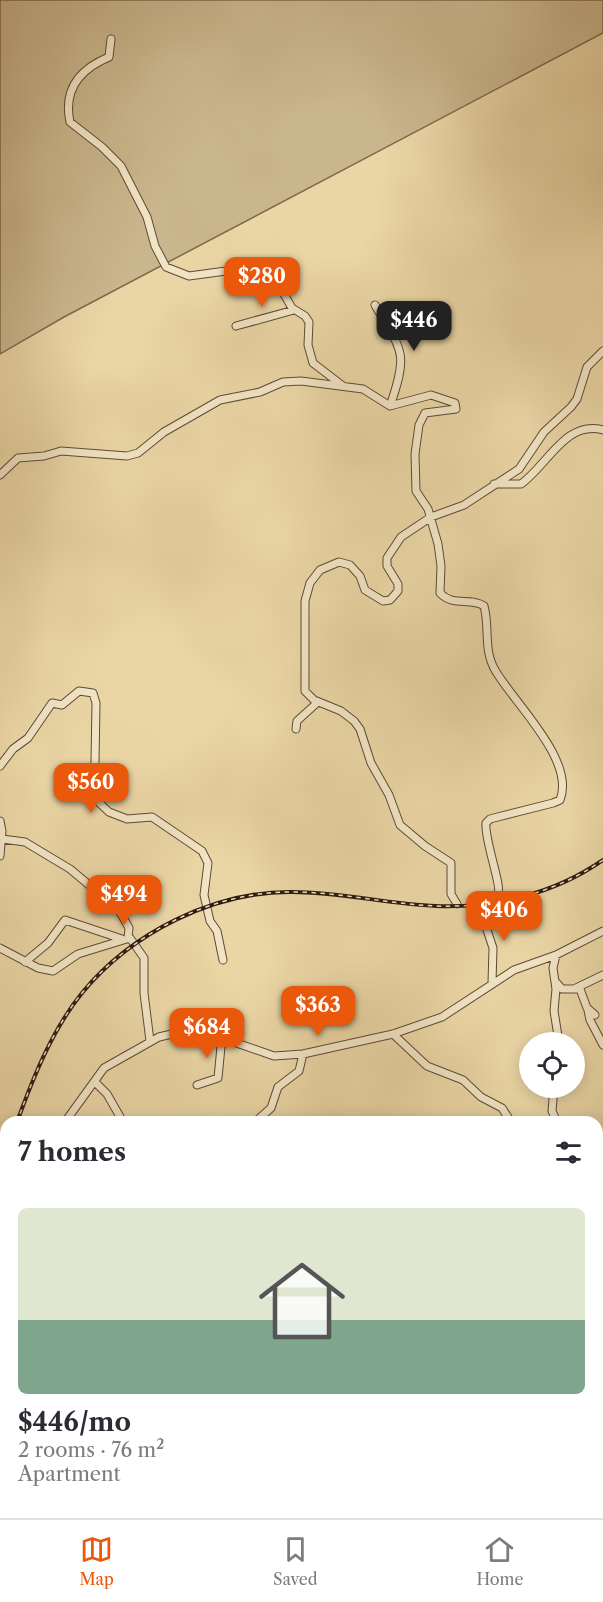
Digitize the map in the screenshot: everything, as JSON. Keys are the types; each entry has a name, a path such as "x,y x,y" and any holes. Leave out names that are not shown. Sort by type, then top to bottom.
{"street":[{"path":"111,39 109,57 87,68 74,83 69,105 70,122 102,147 121,166 147,218 163,264 176,272 189,276 226,271 259,276 283,290 294,310 305,316 309,322 308,345 312,363 345,387"},
{"path":"375,305 399,343 402,355 397,385 390,406"},
{"path":"236,326 294,310"},
{"path":"457,904 451,894 451,862 425,846 400,825 389,795 370,763 360,729 345,713 309,696 303,681 307,651 305,601 310,583 320,570 339,562 350,565 360,576 365,590 383,601 390,600 398,591 398,584 387,566 387,558 401,537 431,518 464,505 519,469 544,432 577,399 586,367 603,351"},
{"path":"0,475 10,464 25,456 44,456 66,450 127,456 138,453 164,432 220,400 260,392 283,382 301,381 367,390 390,406"},
{"path":"390,406 430,395 455,403 456,409 427,412 419,425 415,454 415,483 431,518 441,566 440,593 453,601 479,603 484,606 487,647 496,671 535,725 552,753 560,776 560,800 490,819 486,823 490,859 499,889 496,896 479,906 493,948 492,983"},
{"path":"494,484 521,484 570,435 585,427 603,430"},
{"path":"0,766 13,749 28,738 52,703 62,705 79,691 93,693 96,714 95,762 91,782 94,798 109,812 126,819 152,817 202,851 208,863 204,896 210,921 217,931 223,960"},
{"path":"296,729 297,722 318,702"},
{"path":"0,821 2,839 0,856"},
{"path":"0,948 25,962 46,971 53,971 78,954 125,938 129,928 119,910 70,870 25,842 2,839"},
{"path":"25,962 48,943 65,920 125,938 136,944 144,958 144,993 150,1041"},
{"path":"70,1116 104,1068 150,1041 169,1034 191,1031 222,1036 263,1054 303,1054 393,1034 442,1017 514,970 556,955 603,931"},
{"path":"556,955 553,968 554,1011 557,1032"},
{"path":"574,989 603,975"},
{"path":"555,981 562,989 582,992 592,1012 590,1020 603,1046"},
{"path":"393,1034 427,1066 463,1080 481,1097 502,1108 507,1116"},
{"path":"197,1085 218,1078 222,1036"},
{"path":"262,1116 271,1108 278,1087 299,1071 303,1054"},
{"path":"95,1082 107,1094 120,1116"},
{"path":"553,1098 552,1111 554,1116"}],"shaded area":[{"path":"0,0 603,0 603,33 64,317 0,354"}],"railway":[{"path":"19,1116 52,1038 82,993 102,971 125,952 149,934 176,920 233,899 292,892 436,906 502,901 565,882 603,860"}]}
